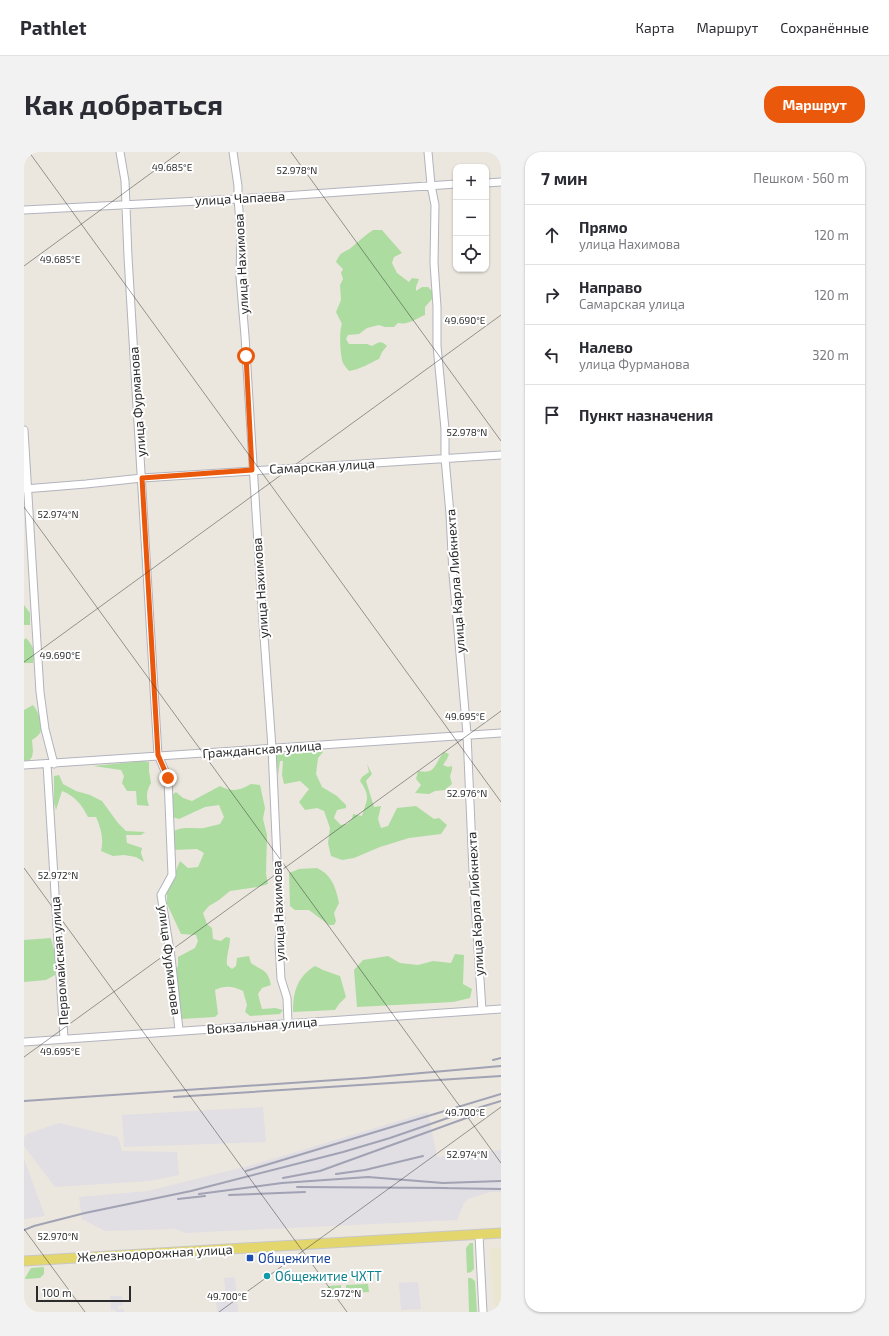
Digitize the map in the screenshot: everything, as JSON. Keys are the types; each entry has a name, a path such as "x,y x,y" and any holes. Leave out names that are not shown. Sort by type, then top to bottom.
{"main road":[{"name":"Железнодорожная улица","path":"24,1261 501,1233"}],"street":[{"name":"улица Фурманова","path":"120,152 125,181 128,257 158,755 168,778 172,875 161,895 171,957 179,1030"},
{"name":"улица Нахимова","path":"234,152 241,234 240,277 245,336 252,470 272,748 280,919 279,943 281,979 287,998 288,1023"},
{"name":"улица Карла Либкнехта","path":"428,152 431,185 435,205 434,263 437,307 437,346 445,429 445,458 466,734 482,1010"},
{"path":"489,183 501,182"},
{"name":"улица Чапаева","path":"24,210 238,199 453,184"},
{"name":"Первомайская улица","path":"24,430 26,489 33,555 40,692 50,764 64,1039"},
{"name":"Самарская улица","path":"26,489 142,478 252,470 501,455"},
{"name":"Гражданская улица","path":"24,765 466,734 501,733"},
{"name":"Вокзальная улица","path":"24,1042 179,1030 501,1009"},
{"path":"479,1235 482,1312"}],"shaded area":[{"path":"263,1107 266,1142 124,1147 122,1115"},
{"path":"428,1112 437,1157 501,1150 501,1192 490,1192 468,1199 464,1203 457,1220 185,1233 176,1229 105,1231 82,1219 79,1197 148,1191 252,1165"},
{"path":"59,1123 118,1137 122,1151 177,1152 179,1175 150,1181 55,1187 24,1146 24,1138 27,1134"},
{"path":"24,1159 45,1216 24,1219"},
{"path":"501,1247 501,1312 495,1312 490,1248"},
{"path":"235,1277 238,1312 217,1312 216,1301 226,1300 224,1278"},
{"path":"418,1282 421,1309 401,1310 399,1283"},
{"path":"110,1296 122,1296 123,1305 118,1306 118,1309 124,1309 124,1312 116,1312 116,1310 111,1310"}],"green space":[{"path":"373,230 382,230 402,253 394,257 392,263 397,273 409,282 412,278 419,279 416,291 422,287 428,287 432,291 432,299 425,307 425,315 412,321 398,323 394,327 379,325 367,328 359,334 348,335 346,339 349,344 367,344 372,346 381,342 387,346 379,359 361,368 349,371 342,360 340,337 342,324 336,312 341,300 340,285 343,279 341,273 343,269 336,262 341,254 350,249"},
{"path":"24,605 30,613 30,625 24,625"},
{"path":"26,638 33,649 33,663 24,663 24,640"},
{"path":"33,705 40,718 41,730 40,733 32,740 32,757 29,761 24,762 24,710"},
{"path":"322,748 323,752 318,758 316,774 322,787 337,796 346,805 346,808 337,810 334,818 341,825 347,824 352,819 353,814 362,816 367,795 360,781 362,777 369,772 367,764 372,774 366,781 374,807 381,806 378,819 381,828 388,826 397,808 416,806 434,819 439,818 447,825 441,834 409,838 380,847 354,858 342,860 331,856 328,843 330,828 324,811 317,808 305,810 299,802 309,789 300,781 284,784 282,775 283,761 280,761 278,776 276,754"},
{"path":"444,752 449,754 443,765 448,767 452,766 450,776 452,784 445,790 435,791 429,794 415,793 421,785 416,779 418,771 424,772 432,770"},
{"path":"143,761 149,762 151,783 147,792 147,797 149,806 137,805 136,791 127,791 122,783 124,776 121,770 93,766"},
{"path":"59,775 63,784 76,791 90,795 102,801 118,823 126,831 145,832 141,835 126,835 127,843 142,848 141,853 144,862 136,857 124,855 113,856 101,851 102,834 96,817 88,817 78,801 71,795 62,791 56,810 54,803 54,776"},
{"path":"251,784 260,785 265,808 263,819 267,835 266,874 268,884 230,891 209,906 203,913 207,924 212,928 213,939 221,941 226,937 230,938 227,965 232,969 236,966 237,958 249,956 251,963 264,971 268,976 271,985 262,988 258,994 262,1009 275,1008 283,1010 280,1014 250,1016 245,1012 247,1005 243,991 232,987 226,987 215,990 218,1014 215,1017 181,1019 175,970 178,966 178,957 195,948 198,941 196,935 181,934 167,904 167,892 180,861 188,868 198,867 204,853 197,849 173,850 174,831 185,828 204,828 220,824 224,817 219,805 205,807 179,819 172,817 172,795 176,792 183,798 192,801 220,786 236,790"},
{"path":"317,868 330,878 336,892 339,903 334,913 336,921 334,925 329,925 309,910 295,910 290,906 289,873 299,869"},
{"path":"51,938 55,954 55,975 46,980 24,982 24,940"},
{"path":"455,954 464,955 463,984 472,989 470,998 453,1002 357,1007 354,970 363,960 388,956 400,963 418,965 433,961 451,963"},
{"path":"315,966 340,976 346,997 335,1010 293,1012 297,986 304,975"},
{"path":"470,1243 473,1243 474,1269 467,1273 466,1248"},
{"path":"44,1267 44,1274 40,1278 25,1278 31,1268"},
{"path":"468,1278 475,1281 477,1312 469,1312"},
{"path":"368,1284 369,1292 346,1293 346,1285"},
{"path":"341,1285 341,1294 329,1295 326,1291 330,1286"}],"railway":[{"path":"493,1060 501,1058"},
{"path":"24,1101 365,1078 501,1066"},
{"path":"174,1097 501,1076"},
{"path":"246,1171 501,1094"},
{"path":"24,1230 85,1213 191,1191 343,1152 501,1101"},
{"path":"283,1178 320,1171 480,1113"},
{"path":"336,1174 365,1170 423,1156"},
{"path":"199,1194 282,1183 368,1177 443,1183 501,1181"},
{"path":"297,1187 447,1188"},
{"path":"441,1188 501,1189"},
{"path":"229,1195 305,1192"},
{"path":"178,1199 205,1196"}],"place":[{"name":"Общежитие","path":"250,1258"},
{"name":"Общежитие ЧХТТ","path":"267,1276"}],"route":[{"path":"168,778 158,755 142,478 252,470 246,356"}]}
